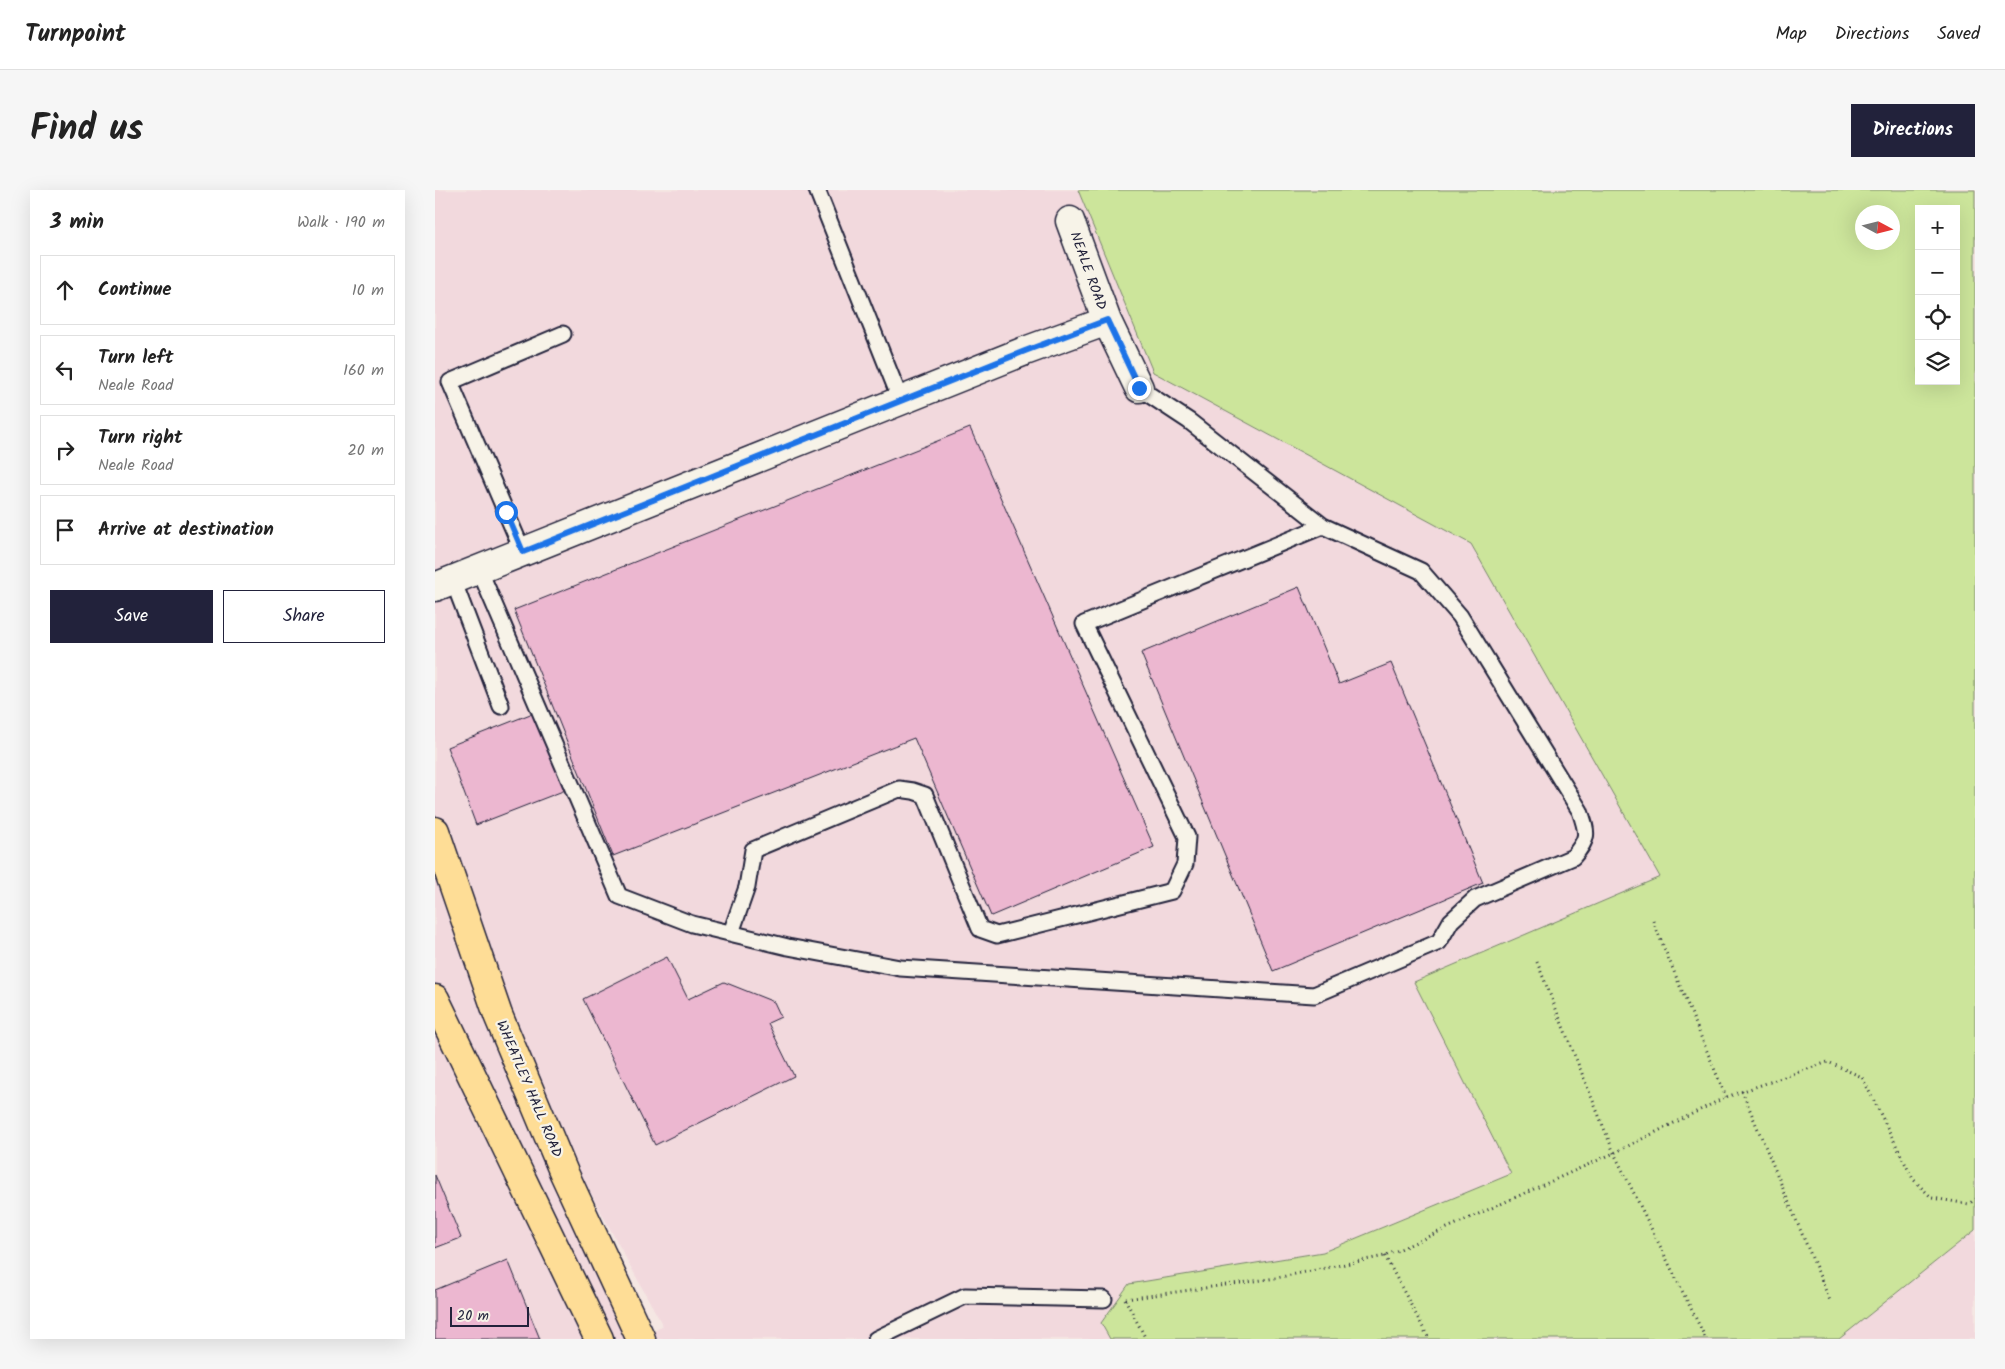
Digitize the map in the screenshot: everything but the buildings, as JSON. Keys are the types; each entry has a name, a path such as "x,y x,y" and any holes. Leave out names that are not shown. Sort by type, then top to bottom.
{"highway":[{"name":"WHEATLEY HALL ROAD","path":"435,831 498,1015 564,1172 641,1339"},
{"path":"437,1011 599,1339"}],"street":[{"name":"NEALE ROAD","path":"1070,221 1107,320 1139,388"},
{"name":"NEALE ROAD","path":"444,584 901,400 1107,320"}],"lane":[{"path":"817,190 901,400"},
{"path":"523,552 450,382 563,334"},
{"path":"479,570 619,896 692,924 788,947 900,968 1314,995 1439,942 1451,921 1475,899 1573,857 1584,843 1586,829 1580,811 1460,616 1421,571 1323,526 1189,421 1139,388"},
{"path":"731,933 747,887 753,850 899,789 925,795 980,929 997,936 1172,891 1185,864 1187,837 1085,624 1323,526"},
{"path":"444,584 501,706"},
{"path":"876,1339 965,1296 1104,1299"}],"path":[{"path":"1653,921 1725,1097"},
{"path":"1537,962 1614,1153 1705,1339"},
{"path":"1104,1299 1126,1299 1276,1278 1385,1256 1614,1153 1725,1097 1828,1062 1863,1077 1913,1179 1932,1198 1969,1204 1975,1200"},
{"path":"1742,1091 1831,1303"},
{"path":"1385,1256 1429,1339"},
{"path":"1126,1299 1146,1339"}],"shaded area":[{"path":"435,190 1078,190 1153,372 1471,544 1660,877 1414,982 1511,1174 1323,1252 1129,1284 1101,1323 1110,1339 435,1339","holes":["578,1170 663,1326 641,1338"]},
{"path":"1975,1230 1975,1339 1839,1339"}],"green space":[{"path":"1078,190 1975,190 1975,1230 1839,1339 1110,1339 1101,1323 1129,1284 1323,1252 1511,1174 1414,982 1660,877 1471,544 1153,372"}],"route":[{"path":"506,512 523,552 1107,320 1139,388"}]}
